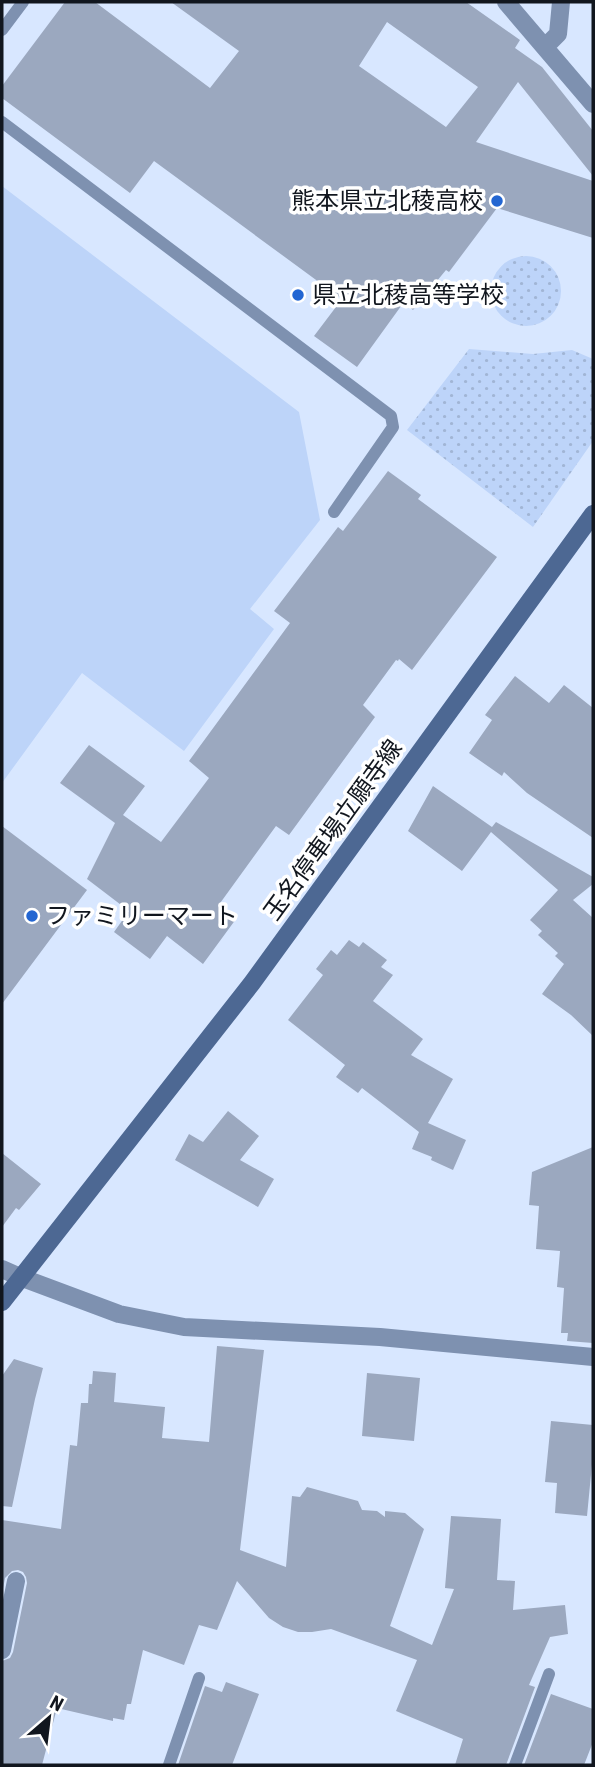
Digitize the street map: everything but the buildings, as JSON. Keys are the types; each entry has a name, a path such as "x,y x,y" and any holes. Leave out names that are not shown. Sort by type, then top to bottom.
{"main road":[{"name":"玉名停車場立願寺線","path":"2,1302 252,983 593,514"}],"street":[{"path":"506,2 593,104"},
{"path":"545,47 558,34 561,2"},
{"path":"2,1269 119,1314 184,1327 380,1337 593,1357"},
{"path":"2,1650 16,1581"}],"lane":[{"path":"2,30 23,2"},
{"path":"2,122 391,416 393,427 334,512"},
{"path":"515,1765 550,1674"},
{"path":"169,1765 199,1678"}],"shaded area":[{"path":"2,186 299,412 320,520 250,609 274,629 184,751 82,673 2,783"},
{"path":"526,256 551,266 561,291 551,316 526,326 501,316 491,291 501,266"},
{"path":"469,349 533,354 572,350 593,359 593,441 533,527 407,430"}],"place":[{"name":"熊本県立北稜高校","path":"497,201"},
{"name":"県立北稜高等学校","path":"298,295"},
{"name":"ファミリーマート","path":"32,916"}]}
